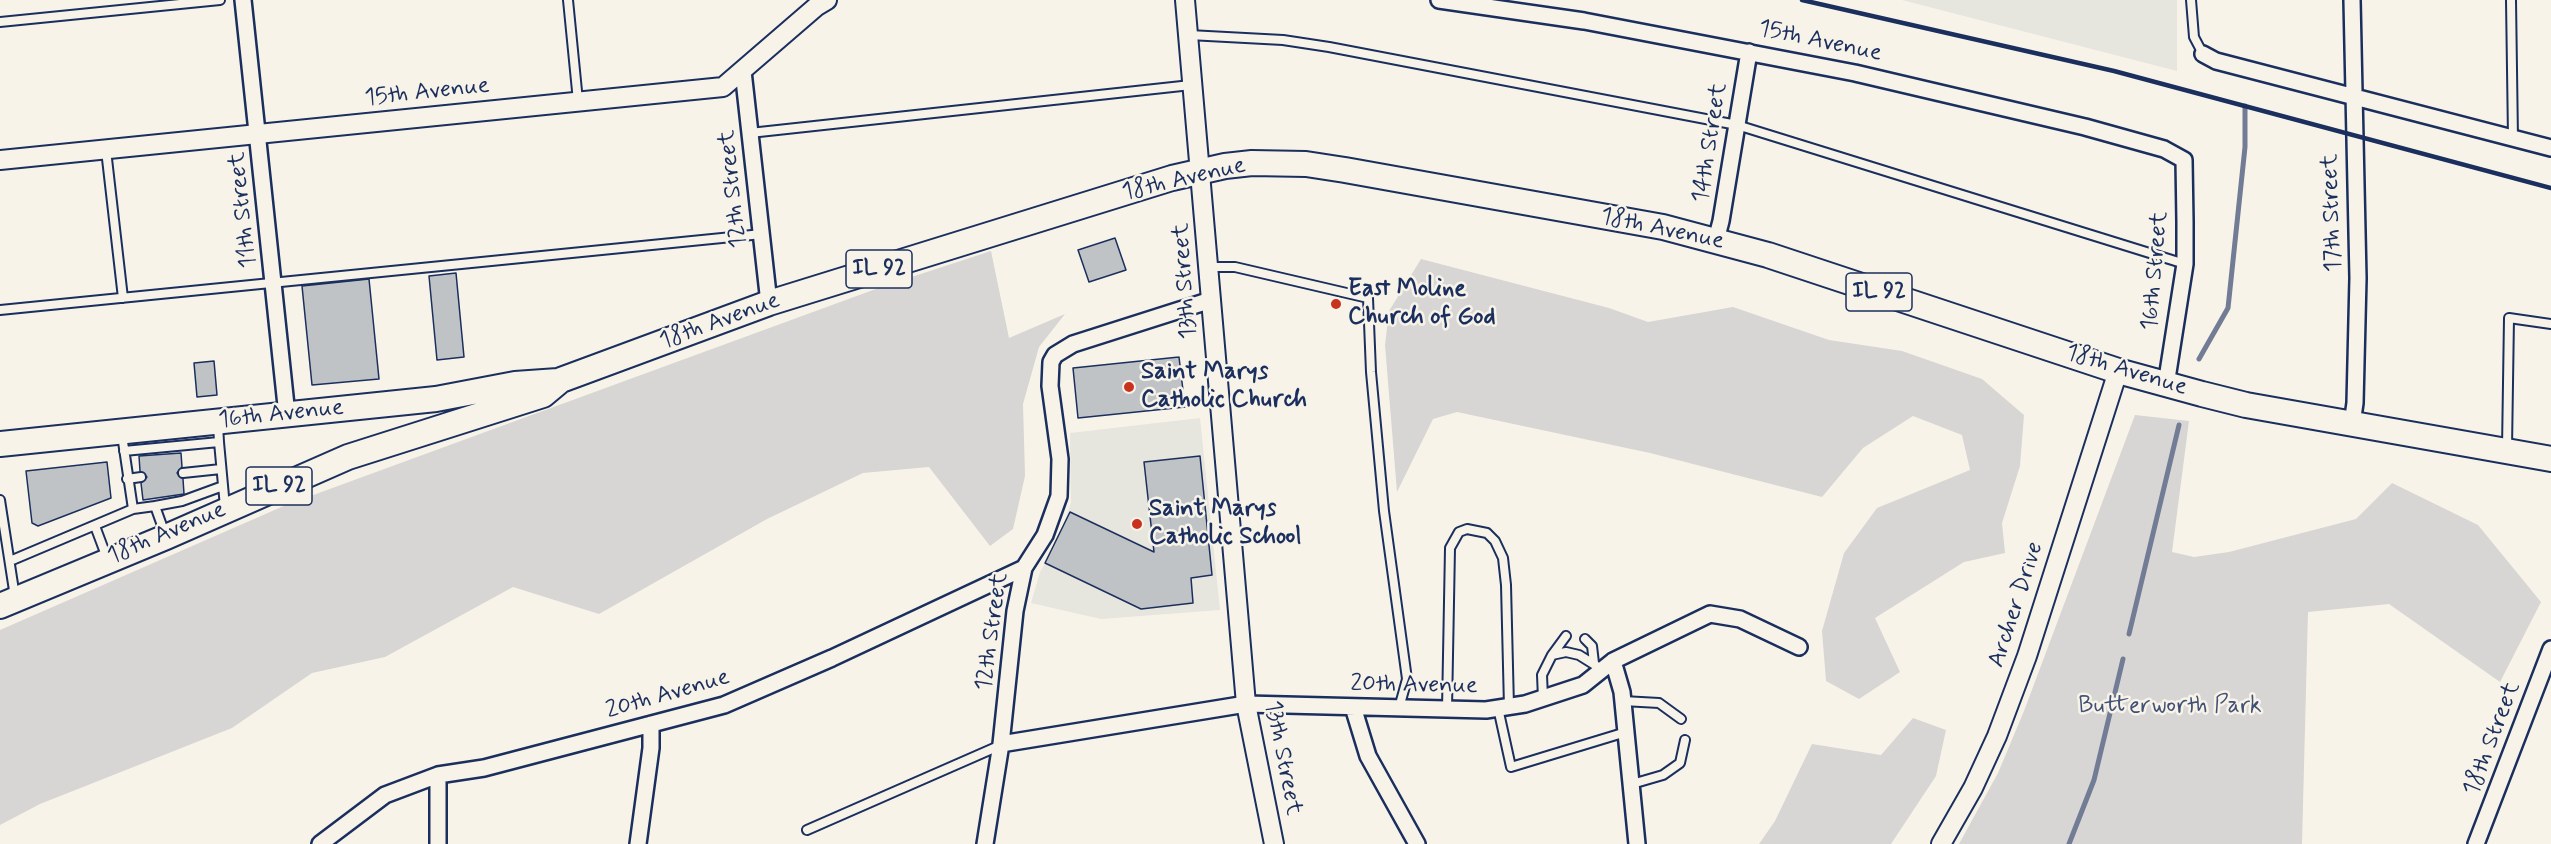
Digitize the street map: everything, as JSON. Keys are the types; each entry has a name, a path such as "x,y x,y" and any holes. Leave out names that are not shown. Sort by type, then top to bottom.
{"main road":[{"name":"18th Avenue","path":"8,602 166,537 224,497 543,395 561,381 769,303 1202,171 1252,163 1306,164 1663,227 1768,255 2118,371 2246,405 2551,459"},
{"name":"16th Avenue","path":"0,444 123,441 218,432 287,415 436,399 515,384 561,381"}],"street":[{"name":"11th Street","path":"243,0 287,415"},
{"name":"15th Avenue","path":"0,160 723,87 817,6 827,0"},
{"name":"13th Street","path":"1185,0 1202,171 1246,704 1274,844"},
{"name":"15th Avenue","path":"1439,0 1584,21 1855,73 2085,127 2164,150 2184,160"},
{"name":"17th Street","path":"2352,0 2352,95 2358,278 2355,403 2352,424"},
{"name":"14th Street","path":"1716,240 1749,52"},
{"path":"2203,54 2216,61 2551,148"},
{"name":"12th Street","path":"743,71 769,303"},
{"name":"16th Street","path":"2166,384 2185,264 2184,160"},
{"name":"12th Street","path":"985,844 1001,744 1015,611 1024,568 1045,535 1059,496 1059,451 1050,386 1051,362 1055,355 1073,344 1211,300"},
{"name":"Archer Drive","path":"1941,844 1997,736 2026,656 2118,371"},
{"name":"20th Avenue","path":"320,844 385,795 438,775 484,768 724,705 1024,568"},
{"name":"20th Avenue","path":"1001,744 1246,704 1448,709 1503,708 1543,700 1583,685 1604,665 1710,614 1740,619 1799,647"},
{"name":"18th Street","path":"2476,844 2551,649"},
{"path":"1604,665 1623,701 1637,844"},
{"path":"1353,707 1368,756 1418,844"},
{"path":"638,844 650,758 651,724"},
{"path":"438,775 438,844"}],"lane":[{"path":"0,22 220,0"},
{"path":"568,0 578,103"},
{"path":"2191,0 2194,37 2203,54"},
{"path":"2511,0 2513,138"},
{"path":"1187,35 1283,40 1329,47 1737,124 2185,264"},
{"path":"750,132 1193,85"},
{"path":"106,150 123,298"},
{"path":"0,310 762,234"},
{"path":"1209,267 1235,267 1368,298 1371,372 1384,511 1407,679 1399,708"},
{"path":"2507,451 2509,318 2551,324"},
{"path":"9,561 133,509 224,497 218,432"},
{"path":"123,441 133,509"},
{"path":"183,473 221,469"},
{"path":"127,479 141,477"},
{"path":"0,500 9,561 8,602"},
{"path":"155,506 166,537"},
{"path":"95,526 108,559"},
{"path":"1448,709 1450,548 1459,532 1467,530 1487,532 1495,541 1503,558 1506,585 1503,708 1511,767 1626,732"},
{"path":"1543,700 1542,675 1552,655 1566,636"},
{"path":"1585,639 1604,665"},
{"path":"1552,655 1566,652 1604,665"},
{"path":"1623,701 1659,703 1681,719"},
{"path":"1632,784 1663,775 1680,763 1685,740"},
{"path":"807,831 1001,744"}],"shaded area":[{"path":"1902,0 2177,0 2177,71"},
{"name":"Saint Marys Catholic School","path":"1200,418 1220,610 1101,619 1031,603 1040,572 1056,545 1071,503 1070,433"}],"green space":[{"path":"991,251 1009,338 1065,314 1039,347 1023,404 1025,476 1013,529 990,546 929,467 863,473 767,519 599,614 513,587 385,657 312,673 232,728 40,804 0,825 0,630 286,505 884,286"},
{"path":"1421,259 1609,308 1648,322 1733,307 1829,340 1902,351 1982,379 2024,415 2020,466 2002,523 2005,553 1964,562 1875,618 1900,672 1859,699 1826,681 1822,631 1844,553 1877,508 1970,470 1962,435 1913,416 1863,448 1822,497 1650,453 1457,412 1433,419 1397,492 1385,345 1389,311"},
{"name":"Butterworth Park","path":"2135,415 2189,421 2172,552 2194,557 2229,552 2356,519 2392,483 2478,525 2541,602 2500,682 2389,604 2308,612 2302,844 1959,844 1998,773 2024,711"},
{"path":"1913,718 1946,730 1936,776 1891,844 1759,844 1775,821 1812,744 1881,755"}],"building":[{"path":"1115,238 1126,270 1089,282 1078,250"},
{"path":"456,273 464,357 437,360 429,276"},
{"path":"369,279 379,379 312,385 302,286"},
{"name":"Saint Marys Catholic Church","path":"1179,357 1185,407 1078,418 1073,368"},
{"path":"214,361 217,395 197,397 194,363"},
{"path":"181,453 182,467 177,473 183,479 184,494 143,500 141,483 147,477 140,471 139,456"},
{"path":"1200,456 1212,575 1191,578 1193,603 1141,609 1045,563 1070,512 1154,552 1144,462"},
{"path":"107,462 111,498 38,526 32,523 26,471"}],"waterway":[{"path":"2199,359 2228,308 2245,147 2245,106"},
{"path":"2129,634 2179,425"},
{"path":"2069,844 2094,780 2123,659"}],"railway":[{"path":"1802,0 2114,71 2551,188"}],"place":[{"name":"East Moline Church of God","path":"1336,304"},
{"name":"Saint Marys Catholic Church","path":"1129,387"},
{"name":"Saint Marys Catholic School","path":"1137,524"}]}
